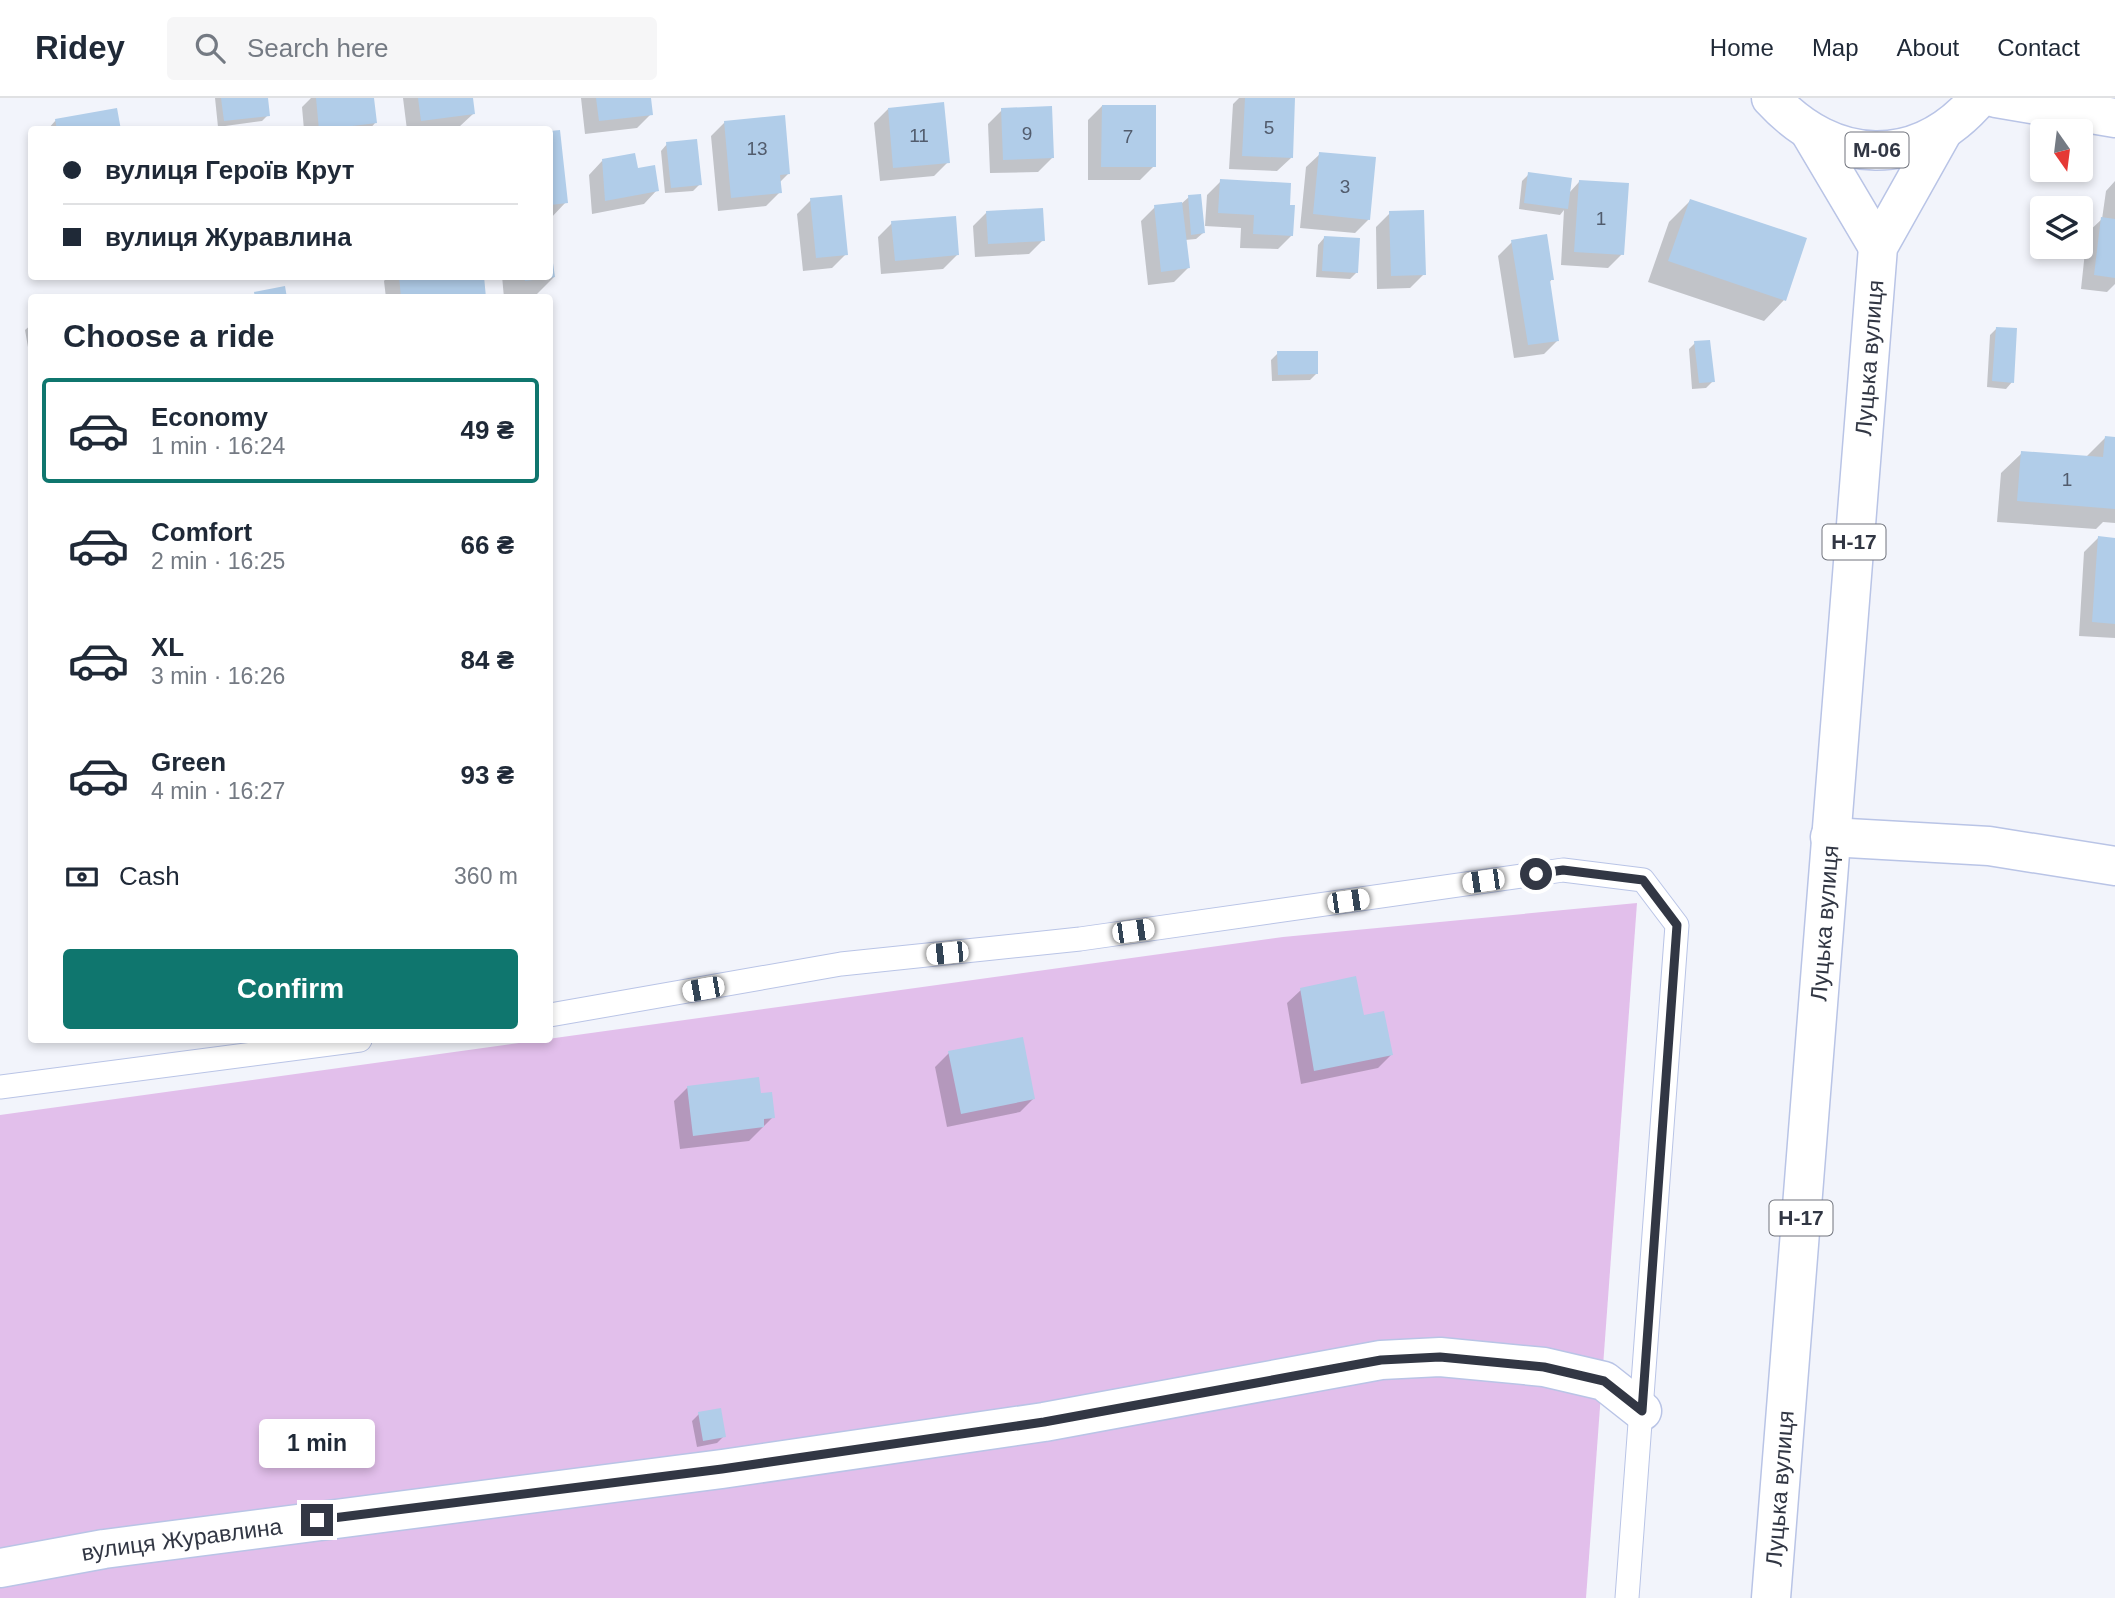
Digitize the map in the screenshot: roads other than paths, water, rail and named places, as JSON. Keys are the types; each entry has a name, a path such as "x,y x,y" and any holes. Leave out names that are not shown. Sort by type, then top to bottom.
{"main road":[{"name":"М-06","path":"1770,98 1789,118 1811,134 1836,145 1863,150 1890,150 1917,144 1942,133 1964,116 1979,98"},
{"path":"1996,98 2115,118"},
{"name":"Луцька вулиця","path":"1771,1598 1878,247 1942,133"},
{"name":"Луцька вулиця","path":"1811,134 1878,247"},
{"path":"1830,838 1989,846 2115,866"},
{"name":"вулиця Журавлина","path":"0,1568 104,1549 722,1469 1044,1422 1381,1360 1440,1357 1544,1367 1604,1381 1642,1411"}],"lane":[{"path":"553,1014 841,964 1080,939 1563,870 1643,880 1677,925 1627,1598"},
{"path":"0,1087 337,1043"}]}
